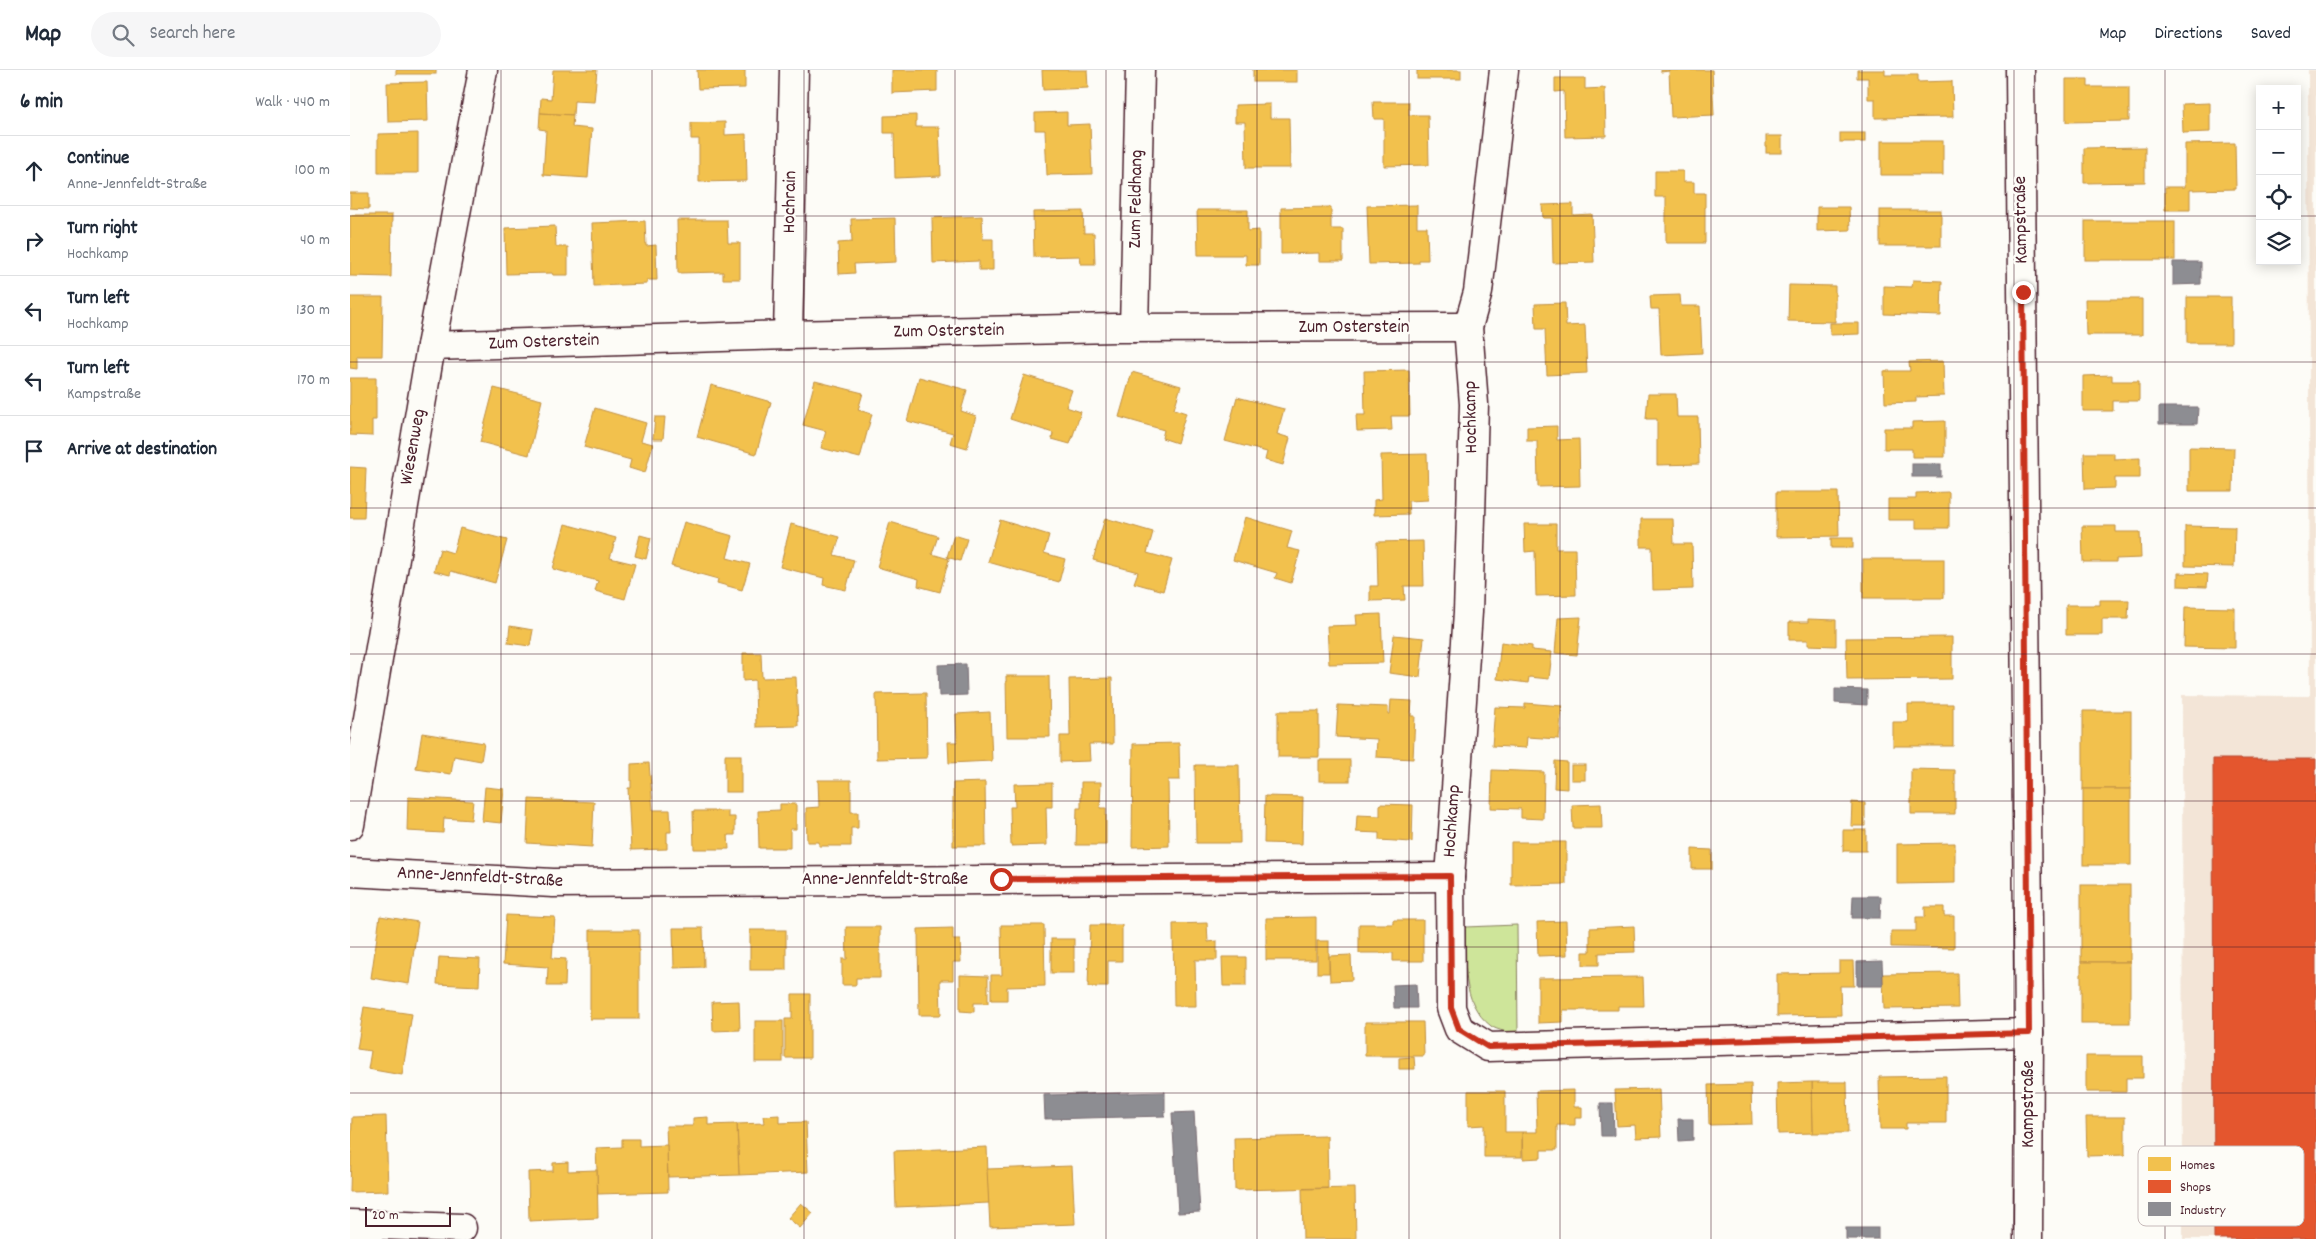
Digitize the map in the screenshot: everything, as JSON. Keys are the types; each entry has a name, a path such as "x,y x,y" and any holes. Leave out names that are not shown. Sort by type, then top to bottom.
{"street":[{"name":"Wiesenweg","path":"350,825 431,346 483,70"},
{"name":"Hochrain","path":"788,335 794,70"},
{"name":"Zum Feldhang","path":"1134,328 1140,70"},
{"name":"Hochkamp","path":"1504,70 1478,292 1468,327 1474,404 1468,603 1450,876 1451,1008 1459,1029 1488,1047 2029,1033"},
{"name":"Kampstraße","path":"2020,70 2029,1033 2028,1239"},
{"name":"Zum Osterstein","path":"431,346 788,335 1134,328 1468,327"},
{"name":"Anne-Jennfeldt-Straße","path":"350,872 553,883 1450,876"},
{"path":"350,1224 462,1228"}],"shaded area":[{"path":"2308,70 2316,70 2316,1239 2183,1239 2183,1226 2304,1226 2304,1146 2183,1146 2182,695 2310,696"}],"green space":[{"path":"1517,925 1518,1034 1494,1028 1481,1016 1469,993 1465,967 1465,927"}],"building: Homes":[{"path":"396,70 436,70 436,74 396,74"},
{"path":"553,70 597,70 594,102 574,101 573,115 540,113 541,98 551,99"},
{"path":"697,70 745,70 745,88 698,89"},
{"path":"892,70 937,70 937,91 892,93"},
{"path":"1042,70 1087,70 1088,88 1043,90"},
{"path":"1253,70 1297,70 1297,82 1253,82"},
{"path":"1417,70 1461,70 1461,79 1417,79"},
{"path":"1661,70 1712,70 1714,115 1671,117 1669,71 1661,72"},
{"path":"1857,70 1885,70 1885,75 1918,75 1918,82 1952,81 1953,117 1875,118 1875,99 1868,99 1868,78 1857,78"},
{"path":"1555,78 1585,78 1585,89 1605,88 1606,136 1565,137 1564,91 1555,92"},
{"path":"2066,79 2088,79 2088,87 2129,87 2129,121 2066,122"},
{"path":"427,82 428,121 388,122 387,83"},
{"path":"1373,102 1409,102 1409,115 1428,115 1429,165 1384,166 1384,119 1374,119"},
{"path":"2210,103 2210,132 2183,133 2182,104"},
{"path":"1270,104 1270,118 1289,118 1290,168 1246,168 1245,122 1235,122 1235,105"},
{"path":"1067,112 1067,125 1090,124 1092,174 1047,175 1045,130 1035,130 1035,113"},
{"path":"540,113 573,115 572,127 592,129 588,178 543,175 546,130 539,129"},
{"path":"916,115 916,127 939,127 941,176 895,178 894,133 884,133 884,116"},
{"path":"725,122 725,135 746,134 747,181 699,182 699,139 691,139 691,123"},
{"path":"418,133 418,173 378,173 378,134"},
{"path":"1840,133 1865,133 1865,142 1840,142"},
{"path":"1766,136 1782,136 1782,153 1766,153"},
{"path":"1881,141 1943,141 1943,175 1881,175"},
{"path":"2235,143 2236,189 2190,190 2190,210 2165,210 2165,187 2185,187 2185,144"},
{"path":"2145,147 2145,182 2084,183 2084,148"},
{"path":"1655,171 1683,171 1683,182 1694,182 1694,193 1705,193 1705,243 1666,243 1666,197 1655,197"},
{"path":"350,193 369,193 369,209 350,208"},
{"path":"1573,204 1573,215 1592,214 1594,262 1553,263 1552,218 1543,218 1542,205"},
{"path":"1417,205 1417,227 1427,227 1428,260 1419,260 1419,263 1369,264 1367,206"},
{"path":"1331,207 1331,229 1343,229 1343,261 1319,261 1319,253 1281,254 1281,208"},
{"path":"1817,207 1849,207 1850,230 1817,231"},
{"path":"1197,210 1248,210 1248,231 1259,230 1259,265 1246,265 1246,255 1198,255"},
{"path":"1880,210 1941,210 1941,246 1880,246"},
{"path":"1083,211 1084,233 1094,233 1095,264 1081,264 1080,256 1034,257 1033,212"},
{"path":"350,215 392,215 391,277 350,276"},
{"path":"982,216 983,239 993,239 993,270 979,270 979,261 933,263 932,218"},
{"path":"895,218 896,262 854,264 855,273 839,274 838,243 852,242 851,219"},
{"path":"677,220 727,220 728,243 740,243 740,279 723,279 723,272 678,273"},
{"path":"645,221 646,246 656,245 657,280 647,280 647,284 594,286 592,223"},
{"path":"2085,221 2175,221 2175,260 2085,260"},
{"path":"555,226 556,247 568,247 568,275 553,275 552,273 506,274 505,228"},
{"path":"1913,280 1942,281 1941,316 1884,314 1884,286 1912,287"},
{"path":"1789,285 1835,286 1835,322 1788,321"},
{"path":"1680,295 1681,306 1700,306 1702,353 1661,355 1659,309 1651,309 1650,296"},
{"path":"350,297 383,297 382,356 357,356 357,369 350,368"},
{"path":"2187,297 2231,297 2231,343 2187,343"},
{"path":"2085,299 2142,299 2142,335 2086,335"},
{"path":"1565,303 1566,326 1585,325 1587,373 1547,375 1545,329 1536,329 1535,304"},
{"path":"1830,323 1859,323 1859,334 1830,335"},
{"path":"1943,361 1944,396 1916,397 1916,402 1885,403 1884,371 1910,371 1909,362"},
{"path":"1409,370 1410,416 1391,416 1392,430 1357,431 1356,415 1365,415 1364,371"},
{"path":"1132,372 1181,386 1174,409 1186,413 1177,443 1162,438 1164,430 1119,417"},
{"path":"1024,375 1072,390 1066,407 1081,412 1070,444 1052,439 1053,433 1010,419"},
{"path":"2112,375 2112,381 2139,381 2139,401 2113,401 2113,411 2083,411 2083,376"},
{"path":"919,377 967,390 961,411 976,416 967,448 950,443 953,433 907,421"},
{"path":"350,378 376,378 376,420 372,420 372,436 350,435"},
{"path":"815,381 863,393 858,410 872,414 860,458 821,448 826,431 803,425"},
{"path":"711,385 771,402 756,454 697,437"},
{"path":"494,388 542,400 529,455 480,442"},
{"path":"1648,394 1676,394 1677,417 1698,417 1699,464 1657,465 1657,419 1646,419"},
{"path":"1237,397 1284,409 1277,434 1290,438 1283,465 1265,460 1267,452 1225,441"},
{"path":"595,408 646,423 641,441 653,444 645,473 629,468 631,460 584,447"},
{"path":"655,417 665,417 663,439 653,439"},
{"path":"1945,421 1945,457 1912,457 1912,449 1884,449 1884,428 1912,428 1912,422"},
{"path":"1557,426 1557,440 1579,439 1580,486 1538,487 1537,441 1527,441 1527,427"},
{"path":"2189,447 2234,448 2233,491 2189,491"},
{"path":"2084,453 2114,453 2114,459 2140,458 2140,478 2115,478 2115,488 2085,489"},
{"path":"1427,454 1428,500 1408,501 1409,514 1374,515 1374,500 1382,499 1381,455"},
{"path":"350,467 366,468 364,518 350,518"},
{"path":"1776,492 1838,492 1839,536 1776,537"},
{"path":"1949,492 1949,528 1916,528 1916,520 1888,520 1888,499 1916,499 1916,493"},
{"path":"1245,517 1292,531 1287,548 1300,551 1291,583 1275,578 1277,573 1233,560"},
{"path":"1105,518 1153,532 1147,553 1172,560 1163,591 1134,583 1138,572 1093,560"},
{"path":"1641,519 1673,519 1674,544 1692,544 1693,589 1653,590 1652,547 1641,547"},
{"path":"1000,520 1049,535 1044,553 1065,559 1059,582 988,562"},
{"path":"684,522 733,536 727,558 750,564 742,590 717,583 718,579 671,566"},
{"path":"890,522 938,536 932,554 949,559 940,592 918,586 919,579 877,567"},
{"path":"565,524 616,538 610,558 635,564 625,599 595,591 598,581 553,569"},
{"path":"791,524 840,537 834,555 854,560 846,590 823,585 824,578 780,567"},
{"path":"1524,524 1556,524 1556,549 1575,549 1576,595 1536,596 1535,551 1525,552"},
{"path":"2082,526 2116,526 2116,532 2140,532 2141,558 2116,559 2116,562 2083,562"},
{"path":"2185,526 2235,527 2234,567 2185,566"},
{"path":"460,528 507,540 495,583 451,571 450,575 434,571 440,549 453,553"},
{"path":"640,535 651,538 646,559 635,556"},
{"path":"954,535 967,539 960,561 947,557"},
{"path":"1831,538 1853,538 1853,548 1831,548"},
{"path":"1423,541 1424,586 1404,586 1405,600 1370,601 1370,586 1378,586 1377,542"},
{"path":"1863,559 1944,559 1944,598 1863,598"},
{"path":"2178,573 2208,574 2207,587 2178,586"},
{"path":"2100,600 2129,600 2128,619 2102,619 2102,635 2066,635 2066,605 2100,605"},
{"path":"2185,607 2235,608 2235,648 2184,647"},
{"path":"1381,614 1383,663 1329,664 1327,626 1357,625 1356,615"},
{"path":"1581,617 1577,655 1555,653 1558,618"},
{"path":"1808,619 1836,620 1836,646 1808,645 1808,640 1789,640 1789,622 1808,622"},
{"path":"510,626 533,630 530,646 508,643"},
{"path":"1394,635 1424,638 1420,677 1389,673"},
{"path":"1952,637 1952,679 1847,680 1846,638"},
{"path":"1501,642 1532,646 1532,650 1552,652 1549,679 1529,677 1528,683 1497,679"},
{"path":"743,653 761,653 762,678 796,677 798,726 756,727 755,680 743,681"},
{"path":"1006,676 1049,676 1050,737 1007,737"},
{"path":"1112,678 1113,744 1089,744 1090,761 1060,762 1060,736 1070,736 1069,679"},
{"path":"926,693 927,758 877,759 876,694"},
{"path":"1391,700 1412,701 1411,716 1415,716 1413,759 1376,757 1377,739 1336,737 1338,705 1388,707 1388,714 1390,714"},
{"path":"1525,703 1562,706 1559,739 1527,737 1526,748 1492,746 1495,707 1525,708"},
{"path":"1908,704 1953,704 1953,746 1893,746 1893,722 1908,722"},
{"path":"1278,711 1319,711 1319,757 1278,757"},
{"path":"2083,711 2131,711 2131,789 2083,789"},
{"path":"990,712 992,761 949,763 948,742 957,742 956,714"},
{"path":"422,733 484,743 481,761 454,756 451,774 416,769"},
{"path":"1179,743 1180,780 1168,780 1169,846 1132,847 1133,744"},
{"path":"725,755 741,755 741,792 725,792"},
{"path":"1319,760 1350,760 1350,781 1319,781"},
{"path":"1555,761 1567,762 1567,789 1554,788"},
{"path":"649,763 653,810 670,810 671,832 667,832 667,849 631,850 628,788 631,788 631,764"},
{"path":"1195,765 1239,765 1240,843 1196,843"},
{"path":"1571,765 1585,765 1585,780 1571,780"},
{"path":"1911,769 1955,770 1955,814 1911,814"},
{"path":"1492,770 1544,772 1543,819 1521,818 1521,809 1491,808"},
{"path":"818,780 851,780 851,812 858,812 858,828 851,828 851,846 819,846 819,842 807,842 806,808 819,807"},
{"path":"985,782 986,846 953,846 953,783"},
{"path":"1081,782 1101,782 1100,808 1106,808 1106,845 1076,845 1077,808 1081,808"},
{"path":"1052,783 1052,807 1046,807 1047,845 1011,846 1010,807 1015,807 1014,784"},
{"path":"485,787 504,789 501,823 482,821"},
{"path":"2083,789 2131,789 2131,865 2083,865"},
{"path":"1265,796 1303,797 1302,844 1264,843"},
{"path":"408,797 473,801 471,820 444,818 443,833 407,831"},
{"path":"529,799 594,802 592,847 527,843"},
{"path":"1852,802 1865,803 1865,826 1851,826"},
{"path":"780,804 796,804 796,829 790,829 790,848 759,848 758,811 780,810"},
{"path":"1380,804 1413,805 1412,842 1379,840 1379,833 1356,832 1357,815 1380,816"},
{"path":"1601,804 1602,828 1573,828 1572,805"},
{"path":"693,811 728,811 728,817 735,817 735,835 728,835 729,849 694,849"},
{"path":"1843,830 1866,830 1866,851 1843,851"},
{"path":"1511,842 1566,842 1566,884 1511,885"},
{"path":"1955,843 1955,883 1897,884 1897,844"},
{"path":"1692,849 1712,850 1712,869 1692,869"},
{"path":"2081,885 2130,885 2130,962 2081,962"},
{"path":"1925,907 1944,907 1944,916 1954,916 1954,948 1891,947 1891,931 1916,931 1916,917 1925,917"},
{"path":"506,915 555,917 552,958 566,959 565,986 547,986 548,967 503,964"},
{"path":"380,916 418,922 409,984 371,978"},
{"path":"1316,917 1316,960 1266,960 1266,918"},
{"path":"1393,920 1423,920 1423,961 1393,961 1393,953 1359,953 1359,924 1393,924"},
{"path":"1566,921 1567,955 1538,956 1537,922"},
{"path":"1207,923 1208,942 1217,941 1217,960 1195,960 1196,1006 1174,1006 1173,924"},
{"path":"1001,925 1044,925 1045,986 1007,987 1007,1000 991,1000 991,975 1002,975"},
{"path":"1090,925 1122,925 1122,961 1108,961 1108,987 1088,987"},
{"path":"1634,926 1635,952 1599,953 1599,965 1583,965 1583,952 1590,952 1590,928"},
{"path":"846,927 880,927 880,978 856,978 856,985 842,985 842,959 847,959"},
{"path":"673,928 703,928 704,967 674,968"},
{"path":"953,928 953,940 960,940 961,962 953,962 953,980 940,980 941,1015 919,1015 918,929"},
{"path":"590,930 639,930 639,1019 590,1019"},
{"path":"750,930 786,930 786,970 750,970"},
{"path":"1051,939 1074,939 1074,973 1051,973"},
{"path":"1317,941 1329,941 1329,973 1317,973"},
{"path":"1351,955 1352,980 1330,981 1329,956"},
{"path":"439,957 480,959 479,986 437,984"},
{"path":"1222,957 1246,957 1246,986 1223,986"},
{"path":"1839,961 1853,961 1854,986 1840,986 1841,1015 1777,1016 1777,974 1839,973"},
{"path":"2081,962 2130,962 2130,1023 2081,1023"},
{"path":"1957,973 1958,1008 1884,1009 1883,974"},
{"path":"960,975 988,976 988,1003 974,1003 974,1012 960,1011"},
{"path":"1643,977 1644,1006 1618,1006 1618,1010 1563,1010 1563,1022 1538,1023 1538,978"},
{"path":"792,994 810,994 810,1058 785,1058 785,1019 792,1019"},
{"path":"739,1001 740,1030 713,1031 712,1002"},
{"path":"364,1007 412,1014 402,1075 368,1069 371,1051 357,1049"},
{"path":"755,1021 783,1021 783,1062 755,1062"},
{"path":"1365,1022 1423,1022 1424,1056 1365,1056"},
{"path":"2086,1056 2143,1056 2143,1078 2126,1078 2126,1092 2086,1092"},
{"path":"1414,1057 1415,1069 1399,1069 1399,1058"},
{"path":"1946,1076 1946,1123 1906,1123 1906,1129 1880,1129 1879,1077"},
{"path":"1812,1082 1847,1082 1848,1133 1813,1133"},
{"path":"1812,1082 1813,1133 1778,1134 1777,1083"},
{"path":"1751,1084 1752,1124 1709,1125 1708,1085"},
{"path":"1659,1089 1661,1137 1636,1138 1635,1125 1617,1126 1615,1090"},
{"path":"1574,1090 1574,1107 1582,1107 1582,1118 1575,1118 1575,1125 1557,1125 1557,1150 1541,1150 1541,1158 1523,1159 1522,1132 1537,1132 1536,1091"},
{"path":"1468,1091 1505,1091 1505,1132 1522,1132 1522,1157 1484,1157 1484,1125 1468,1126"},
{"path":"779,1115 779,1123 806,1122 808,1172 739,1175 737,1124 764,1123 763,1116"},
{"path":"386,1116 388,1191 350,1192 352,1117"},
{"path":"708,1117 708,1125 737,1124 739,1175 668,1177 666,1126 693,1126 693,1118"},
{"path":"2086,1117 2125,1117 2125,1155 2087,1156"},
{"path":"1327,1136 1328,1188 1235,1190 1234,1138"},
{"path":"622,1139 639,1139 639,1146 667,1145 668,1192 598,1194 596,1148 622,1147"},
{"path":"987,1147 989,1203 896,1207 894,1151"},
{"path":"568,1162 568,1171 597,1170 598,1218 529,1221 528,1172 553,1171 553,1163"},
{"path":"1072,1166 1075,1224 990,1227 987,1169"},
{"path":"1355,1188 1356,1239 1303,1239 1302,1189"},
{"path":"801,1203 813,1213 800,1228 788,1218"}],"building: Shops":[{"path":"2213,759 2316,759 2316,1239 2214,1239 2214,1226 2304,1226 2304,1146 2214,1146"}],"building: Industry":[{"path":"2173,262 2201,262 2201,284 2173,285"},
{"path":"2159,407 2198,407 2197,424 2159,424"},
{"path":"1912,464 1941,464 1941,477 1912,477"},
{"path":"966,664 967,695 939,696 938,665"},
{"path":"1835,689 1867,690 1867,705 1835,703"},
{"path":"1853,896 1881,896 1880,918 1852,918"},
{"path":"1882,961 1883,986 1857,986 1857,962"},
{"path":"1416,984 1417,1008 1394,1008 1393,985"},
{"path":"1165,1092 1165,1116 1045,1119 1044,1095"},
{"path":"1600,1103 1613,1103 1614,1136 1601,1136"},
{"path":"1194,1112 1200,1212 1178,1213 1172,1113"},
{"path":"1678,1119 1693,1119 1693,1140 1679,1141"},
{"path":"1846,1228 1878,1228 1878,1239 1846,1239"}],"route":[{"path":"1001,879 1450,876 1451,1008 1459,1029 1488,1047 2029,1033 2023,292"}]}
